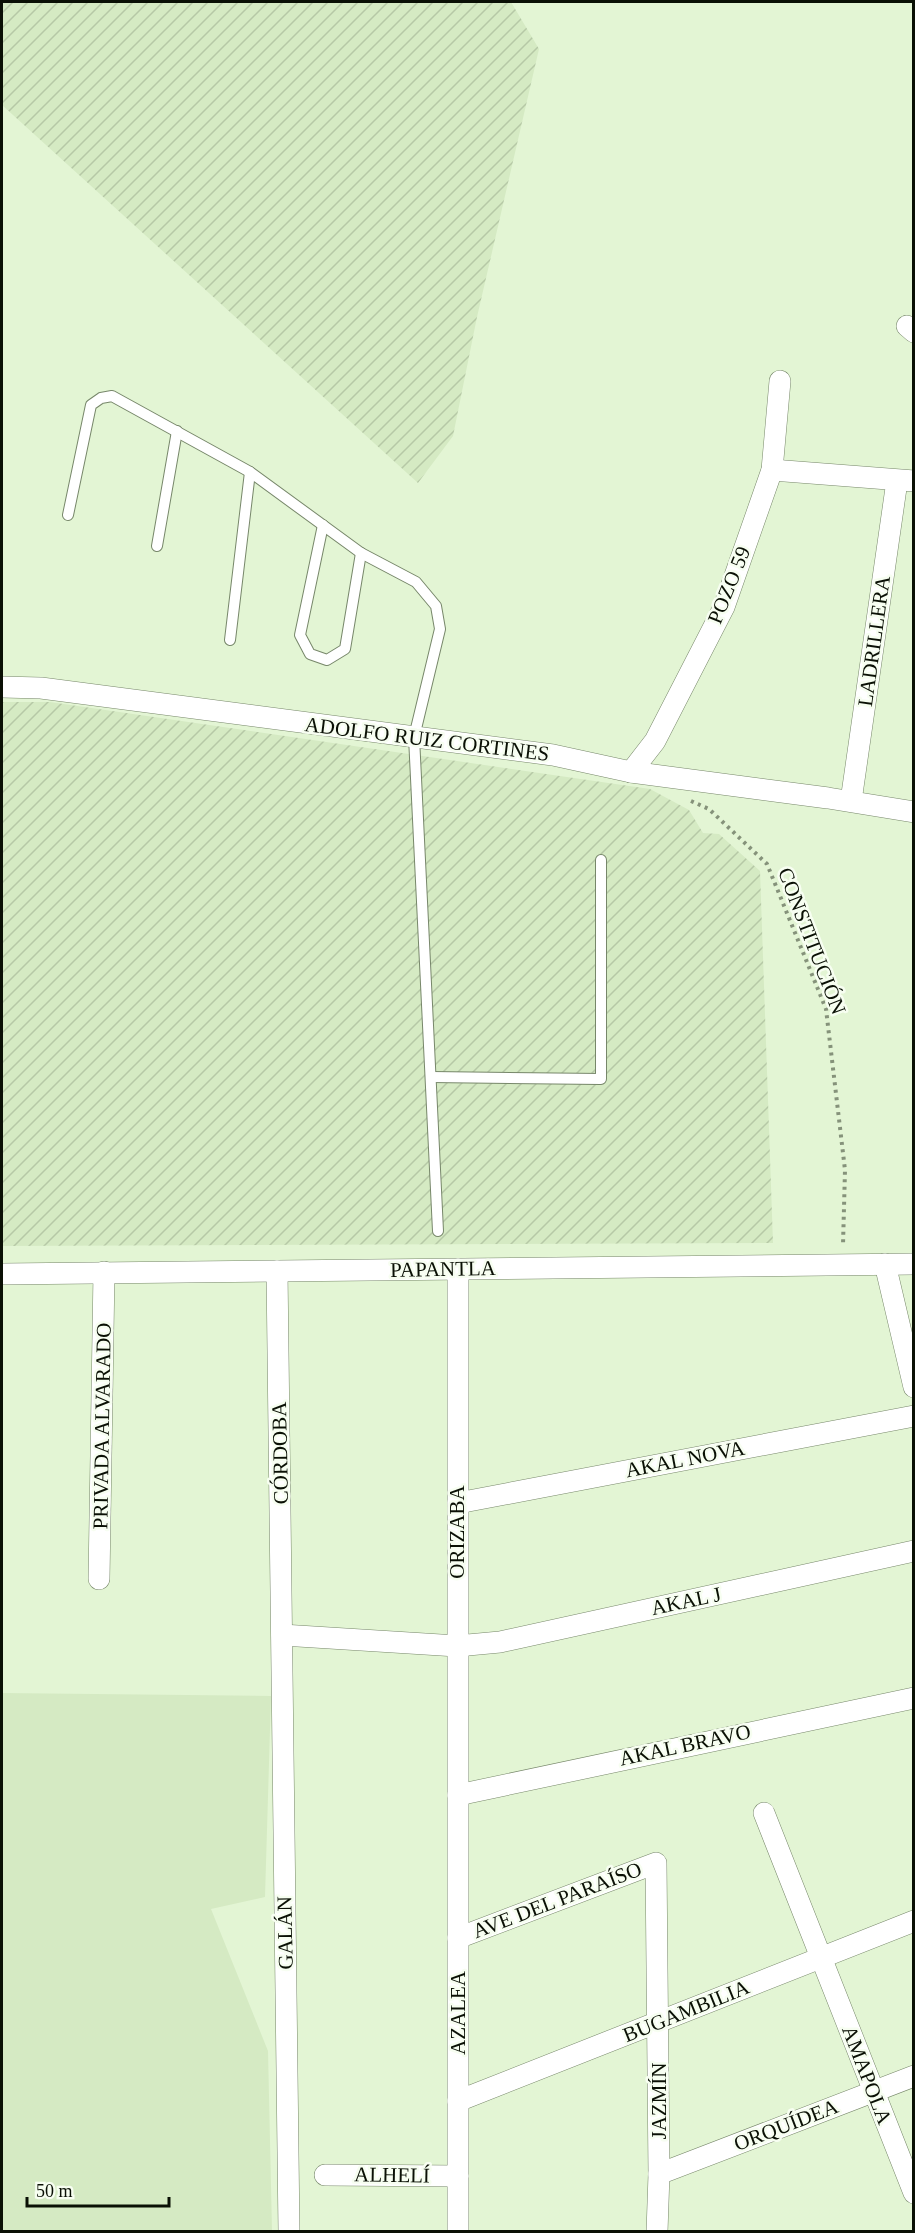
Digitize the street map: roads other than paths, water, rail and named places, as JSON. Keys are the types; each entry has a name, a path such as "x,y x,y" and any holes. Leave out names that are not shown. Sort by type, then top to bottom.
{"street":[{"name":"POZO 59","path":"631,772 655,741 724,607 772,470 780,381"},
{"path":"772,470 905,481"},
{"name":"LADRILLERA","path":"851,801 905,481"},
{"name":"ADOLFO RUIZ CORTINES","path":"2,687 41,688 553,755 631,772 851,801 914,812"},
{"path":"885,1264 914,1387"},
{"name":"PAPANTLA","path":"2,1274 914,1264"},
{"name":"ORIZABA","path":"458,1269 458,1795"},
{"name":"CÓRDOBA","path":"278,1271 282,1635"},
{"name":"PRIVADA ALVARADO","path":"99,1579 104,1272"},
{"name":"AKAL NOVA","path":"458,1503 914,1416"},
{"name":"AKAL J","path":"282,1635 457,1646 500,1642 914,1551"},
{"name":"GALÁN","path":"282,1635 289,2232"},
{"name":"AKAL BRAVO","path":"458,1795 914,1698"},
{"name":"AZALEA","path":"458,1795 458,2232"},
{"name":"AMAPOLA","path":"764,1813 914,2193"},
{"name":"AVE DEL PARAÍSO","path":"458,1938 656,1863"},
{"name":"JAZMÍN","path":"656,1863 659,2174 657,2232"},
{"name":"BUGAMBILIA","path":"458,2101 914,1921"},
{"name":"ORQUÍDEA","path":"659,2174 914,2076"},
{"name":"ALHELÍ","path":"325,2175 458,2176"}],"lane":[{"path":"68,514 91,405 101,398 112,396 250,472 361,553 416,582 436,606 440,629 414,737 438,1231"},
{"path":"157,546 177,431"},
{"path":"230,640 250,472"},
{"path":"323,525 300,635 310,654 327,660 345,649 361,553"},
{"path":"431,1077 601,1079 601,860"}]}
